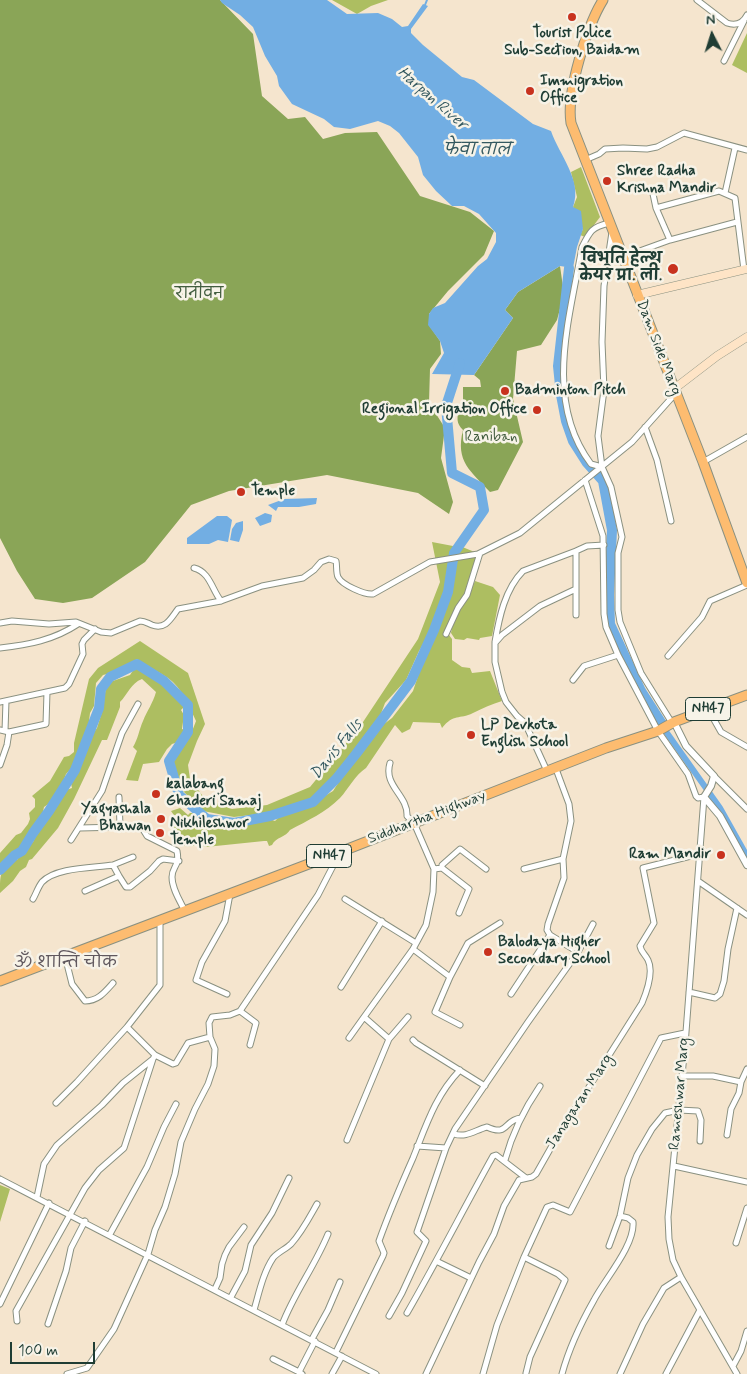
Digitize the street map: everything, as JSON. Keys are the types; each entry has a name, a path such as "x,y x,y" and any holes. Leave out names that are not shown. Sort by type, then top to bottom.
{"main road":[{"name":"Dam Side Marg","path":"603,0 594,15 582,53 569,109 571,123 703,462 747,584"},
{"path":"638,295 746,269"},
{"path":"675,391 717,356 747,337"},
{"name":"NH47","path":"658,731 672,723 747,695"},
{"name":"Siddhartha Highway","path":"0,981 335,854 606,748 658,731"}],"street":[{"path":"697,0 727,23 733,25 740,23 746,16"},
{"path":"724,61 746,16"},
{"path":"584,160 599,154 605,149 647,149 657,147 684,134 747,150"},
{"path":"725,193 736,148"},
{"path":"656,208 720,191 735,198 737,222 746,269"},
{"path":"653,194 656,208 670,240"},
{"path":"622,257 670,240 737,222"},
{"path":"600,468 592,464 576,440 564,397 562,367 582,247 589,234 597,226 609,223"},
{"path":"612,232 604,286 602,342 604,390 598,436 600,468 611,487 622,537 618,553 618,610 620,622 640,673 686,746 747,809"},
{"path":"0,623 12,621 50,624 76,622 112,633 140,621 153,626 163,626 170,621 178,609 221,601 262,586 303,578 321,562 329,559 336,561 338,577 348,585 367,595 373,594 433,562 479,553 520,533 632,442 675,391"},
{"path":"645,427 657,460 671,521"},
{"path":"703,462 747,437"},
{"path":"585,480 603,536 604,614 606,627 618,655 658,731 688,774 698,798 704,797 711,786 714,776"},
{"path":"578,952 550,935 547,930 564,878 563,859 571,821 569,804 525,723 506,702 495,662 495,643 501,613 518,576 523,571 587,546 604,545"},
{"path":"576,551 576,615"},
{"path":"446,634 458,608 467,595 479,553"},
{"path":"194,568 201,570 207,577 221,601"},
{"path":"668,656 702,617 710,602 747,584"},
{"path":"495,643 502,635 540,606 576,589"},
{"path":"0,648 41,641 64,634 78,624"},
{"path":"0,765 7,745 4,731 3,702 64,688 69,684 83,654 82,644 84,640 95,629"},
{"path":"572,680 584,666 618,655"},
{"path":"4,731 46,724 47,692"},
{"path":"71,840 102,791 122,733 138,704"},
{"path":"708,709 721,732 747,747"},
{"path":"349,1038 413,949 426,925 432,892 434,869 414,823 407,816 403,799 395,791 388,771 390,763"},
{"path":"119,796 120,827"},
{"path":"704,797 720,816 747,865"},
{"name":"Rameshwar Marg","path":"704,797 682,1076 668,1217 669,1239 673,1260 681,1277 737,1374"},
{"path":"80,828 142,828 147,836 177,851 179,861 172,876 174,890 185,911"},
{"path":"442,868 442,865 460,849 486,868"},
{"path":"67,1374 86,1368 114,1329 148,1254 175,1174 181,1142 208,1084 214,1066 215,1049 210,1037 209,1023 212,1016 230,1016 240,1011 318,895 334,864 335,854"},
{"name":"Janagaran Marg","path":"426,1374 494,1234 504,1206 519,1180 536,1174 642,1003 648,986 649,968 647,959 640,946 654,923 643,868 699,854"},
{"path":"33,899 42,882 72,868 90,869 114,865 133,857"},
{"path":"114,865 126,887 130,887 159,861 163,859 179,861"},
{"path":"524,868 563,859"},
{"path":"434,869 442,868 469,889 460,913"},
{"path":"85,891 119,876"},
{"path":"698,881 747,914"},
{"path":"227,994 196,980 202,962 225,921 231,893"},
{"path":"345,899 416,943"},
{"path":"689,992 715,998 720,994 737,908"},
{"path":"56,1103 127,1027 160,985 160,920"},
{"path":"341,987 382,921"},
{"path":"460,1025 435,1012 450,977 468,943 500,923"},
{"path":"389,1316 426,1241 417,1232 446,1148 528,1022 578,952 593,924"},
{"path":"511,994 550,935"},
{"path":"413,949 450,977"},
{"path":"65,956 72,984 86,1001 92,1001 101,996 113,983"},
{"path":"240,1011 256,1023 250,1045"},
{"path":"364,1017 390,1039"},
{"path":"347,1140 390,1039 408,1017"},
{"path":"127,1027 154,1057 176,1063 188,1043 210,1037"},
{"path":"483,1374 497,1325 524,1257 547,1207 552,1205 570,1212 661,1038 685,1033"},
{"path":"413,1040 485,1086"},
{"path":"37,1197 44,1164 56,1145 102,1105 132,1074 154,1057"},
{"path":"17,1321 16,1312 85,1188 99,1170 124,1148 154,1057"},
{"path":"728,1135 731,1109 747,1069"},
{"path":"336,1352 384,1256 379,1241 426,1121 439,1096 460,1070"},
{"path":"682,1076 744,1079"},
{"path":"505,1160 508,1146 521,1118 540,1086"},
{"path":"110,1234 157,1147 164,1127 176,1104"},
{"path":"609,1246 620,1216 628,1178 637,1155 652,1129 665,1113 679,1110 694,1110 700,1113 700,1141"},
{"path":"454,1134 459,1136 468,1135 487,1127 501,1131 510,1123 521,1118"},
{"path":"417,1146 446,1148"},
{"path":"407,1312 493,1156 496,1155 505,1160 526,1178"},
{"path":"674,1166 747,1182"},
{"path":"231,1297 245,1271 251,1245 272,1213 289,1178"},
{"path":"0,1179 85,1221 178,1272 231,1297 376,1374"},
{"path":"0,1304 49,1203"},
{"path":"254,1310 266,1270 276,1254 289,1246 297,1237 317,1204"},
{"path":"736,1243 747,1208"},
{"path":"562,1374 577,1332 634,1230 633,1222 628,1218 620,1216"},
{"path":"48,1324 66,1271 71,1248 85,1221"},
{"path":"214,1289 220,1278 225,1255 244,1227"},
{"path":"282,1325 287,1312 320,1254 328,1234"},
{"path":"524,1257 558,1274 565,1280 530,1357 527,1374"},
{"path":"436,1261 471,1278"},
{"path":"620,1374 643,1324 664,1288 681,1277"},
{"path":"273,1359 301,1373 313,1340 340,1282"},
{"path":"666,1374 700,1310"},
{"path":"732,1366 741,1351 747,1332"},
{"path":"332,1374 342,1356"},
{"path":"86,1368 91,1374"}],"green space":[{"name":"रानीवन","path":"0,0 220,0 253,34 262,96 288,119 305,117 323,139 345,133 377,132 420,196 470,212 494,231 484,255 448,291 429,314 429,325 440,341 441,354 430,369 429,403 445,428 441,458 453,502 449,514 418,493 327,475 229,491 191,505 145,562 92,598 63,603 35,599 17,571 0,538"},
{"path":"332,0 388,0 371,6 357,14"},
{"path":"747,33 747,73 732,65"},
{"path":"581,167 600,217 585,237 580,235 583,229 573,207 577,197 571,172"},
{"name":"Raniban","path":"560,266 564,294 557,320 541,345 517,351 513,399 523,442 498,490 490,492 471,472 463,458 461,441 463,430 458,423 458,418 459,409 463,408 463,387 481,387 480,380 474,375 513,318 505,310 518,292"},
{"path":"432,542 453,546 447,590 431,631 419,651 406,680 385,703 379,719 322,791 299,806 284,811 234,817 203,811 178,786 171,763 191,734 196,721 185,698 173,682 137,659 115,672 103,675 96,683 94,706 90,713 88,729 82,742 77,762 66,774 57,798 44,807 41,821 30,833 21,851 9,855 0,864 0,853 28,824 30,819 29,813 35,807 35,799 32,796 50,781 64,757 74,752 74,743 89,679 98,668 140,641 188,673 205,724 188,765 190,779 205,799 232,809 267,805 310,787 361,725 418,639 440,582"},
{"path":"460,546 477,553 465,593 453,612 446,631 452,639 452,660 462,667 470,668 472,673 490,671 502,701 450,720 442,728 440,723 413,722 410,729 402,733 395,725 366,768 355,778 335,803 310,820 290,830 272,845 269,846 267,841 264,841 206,847 180,845 179,839 181,834 169,826 176,818 171,811 180,808 188,815 190,813 197,813 206,820 216,820 225,825 267,818 275,821 282,814 317,803 333,791 344,770 360,755 380,727 392,718 413,691 426,652 448,598 456,554"},
{"path":"475,581 493,587 500,595 492,636 480,638 479,640 455,639 451,633 453,626"},
{"path":"138,667 158,681 163,682 176,694 181,702 185,703 181,710 184,715 182,729 186,733 182,734 178,742 172,744 167,749 159,762 143,764 138,781 126,780 137,751 133,747 156,692 142,679 135,683 120,702 120,707 107,740 102,740 58,828 32,859 29,860 26,867 0,893 0,880 4,869 18,859 16,856 33,842 40,827 57,806 66,790 72,788 70,779 80,766 90,738 97,728 106,687 110,682 130,675"},
{"path":"0,1185 10,1189 0,1222"}],"water":[{"name":"फेवा ताल","path":"220,0 327,0 347,14 378,13 392,19 402,27 408,26 423,4 428,6 411,29 411,33 423,45 462,77 474,80 533,124 551,131 573,177 575,197 573,207 581,211 583,229 573,268 560,266 518,292 505,310 513,318 474,375 432,374 444,353 440,341 428,325 429,314 433,308 445,303 478,266 487,259 496,242 496,233 479,214 464,206 452,206 436,191 423,175 418,157 399,133 390,126 378,121 350,129 334,127 324,119 292,104 279,86 277,76 265,56 253,27"},
{"path":"317,498 316,504 299,507 278,507 276,511 268,505 284,499"},
{"path":"265,513 272,515 271,522 260,526 255,518"},
{"path":"217,516 227,516 232,520 228,542 218,540 209,544 187,544 187,538"},
{"path":"243,521 243,530 239,542 230,540 232,529 236,523"}],"waterway":[{"path":"425,5 427,0"},
{"path":"569,268 558,366 566,421 573,441 587,463 603,481 612,530 609,595 610,624 641,691 662,724"},
{"name":"Davis Falls","path":"0,870 15,855 22,851 75,770 99,708 101,689 110,677 137,664 164,681 188,705 188,732 169,761 179,795 207,819 234,823 270,816 313,802 336,779 411,681 434,630 448,592 454,553 484,510 480,487 452,473 446,406 460,363"},
{"path":"667,733 720,808 747,856"}],"place":[{"name":"Tourist Police Sub-Section, Baidam","path":"572,17"},
{"name":"Immigration Office","path":"530,91"},
{"name":"Shree Radha Krishna Mandir","path":"607,181"},
{"name":"विभूति हेल्थ केयर प्रा. ली.","path":"673,269"},
{"name":"Badminton Pitch","path":"505,391"},
{"name":"Regional Irrigation Office","path":"537,410"},
{"name":"Temple","path":"241,492"},
{"name":"LP Devkota English School","path":"471,735"},
{"name":"kalabang Ghaderi Samaj","path":"156,794"},
{"name":"Yagyashala Bhawan","path":"161,819"},
{"name":"Nikhileshwor Temple","path":"160,833"},
{"name":"Ram Mandir","path":"721,855"},
{"name":"Balodaya Higher Secondary School","path":"488,952"}],"district":[{"name":"ॐ शान्ति चोक","path":"65,964"}],"water label":[{"name":"Harpan River","path":"432,99"}]}
